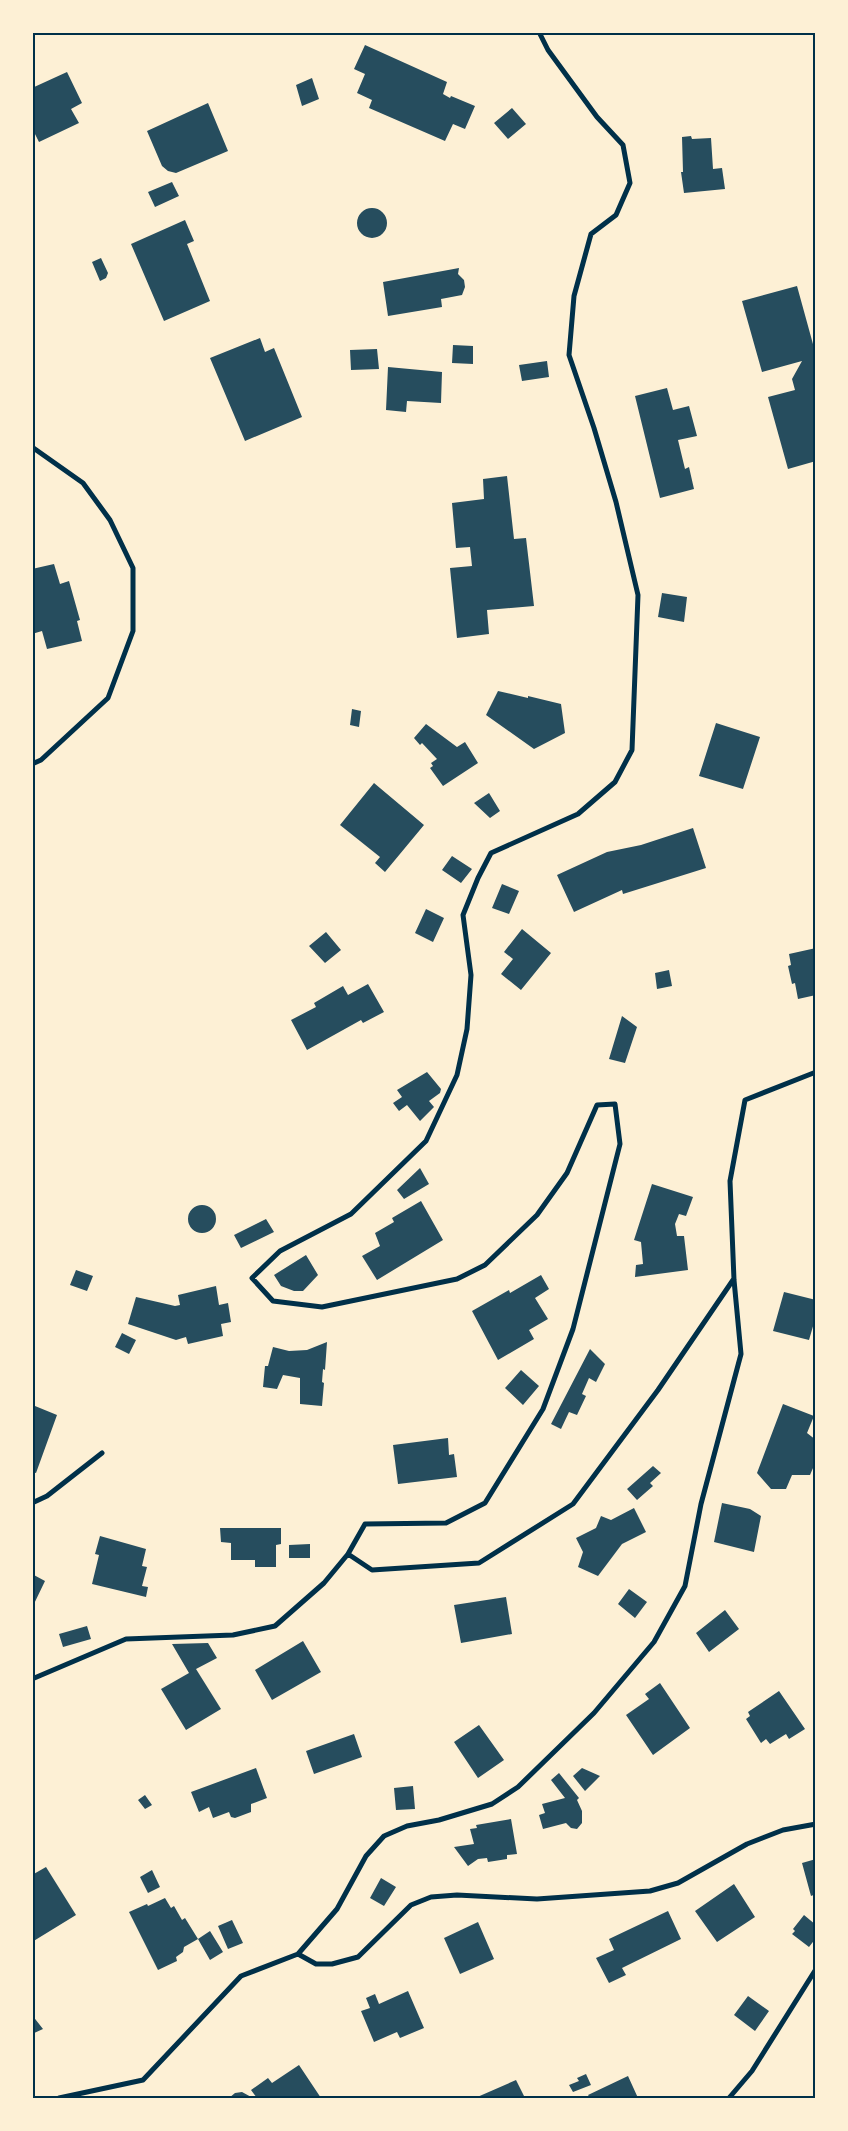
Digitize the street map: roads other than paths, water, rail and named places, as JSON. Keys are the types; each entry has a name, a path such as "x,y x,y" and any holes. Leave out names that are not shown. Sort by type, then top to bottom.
{"street":[{"path":"32,1679 126,1639 233,1635 275,1626 324,1583 348,1554 365,1524 446,1523 485,1503 542,1408 573,1329 620,1144 615,1104 597,1106 567,1173 537,1215 485,1265 457,1279 322,1307 273,1301 252,1278 280,1251 351,1214 426,1141 457,1075 467,1029 471,975 463,915 478,878 491,853 578,814 616,782 632,750 638,595 616,502 594,428 569,356 574,296 591,234 616,215 630,183 624,145 591,109 548,50 539,32"},
{"path":"32,447 83,483 110,520 133,568 133,631 108,698 41,760 32,764"},
{"path":"59,2098 143,2080 241,1976 298,1954 337,1909 366,1856 384,1836 408,1826 439,1820 492,1804 518,1787 594,1712 654,1642 685,1586 700,1504 740,1354 734,1280 730,1181 745,1100 816,1072"},
{"path":"348,1554 372,1570 479,1563 573,1504 658,1390 734,1280"},
{"path":"32,1503 47,1496 102,1453"},
{"path":"298,1954 316,1964 332,1964 358,1957 411,1905 431,1897 457,1895 537,1899 650,1891 678,1883 747,1844 783,1830 816,1824"},
{"path":"729,2098 752,2072 816,1969"}]}
